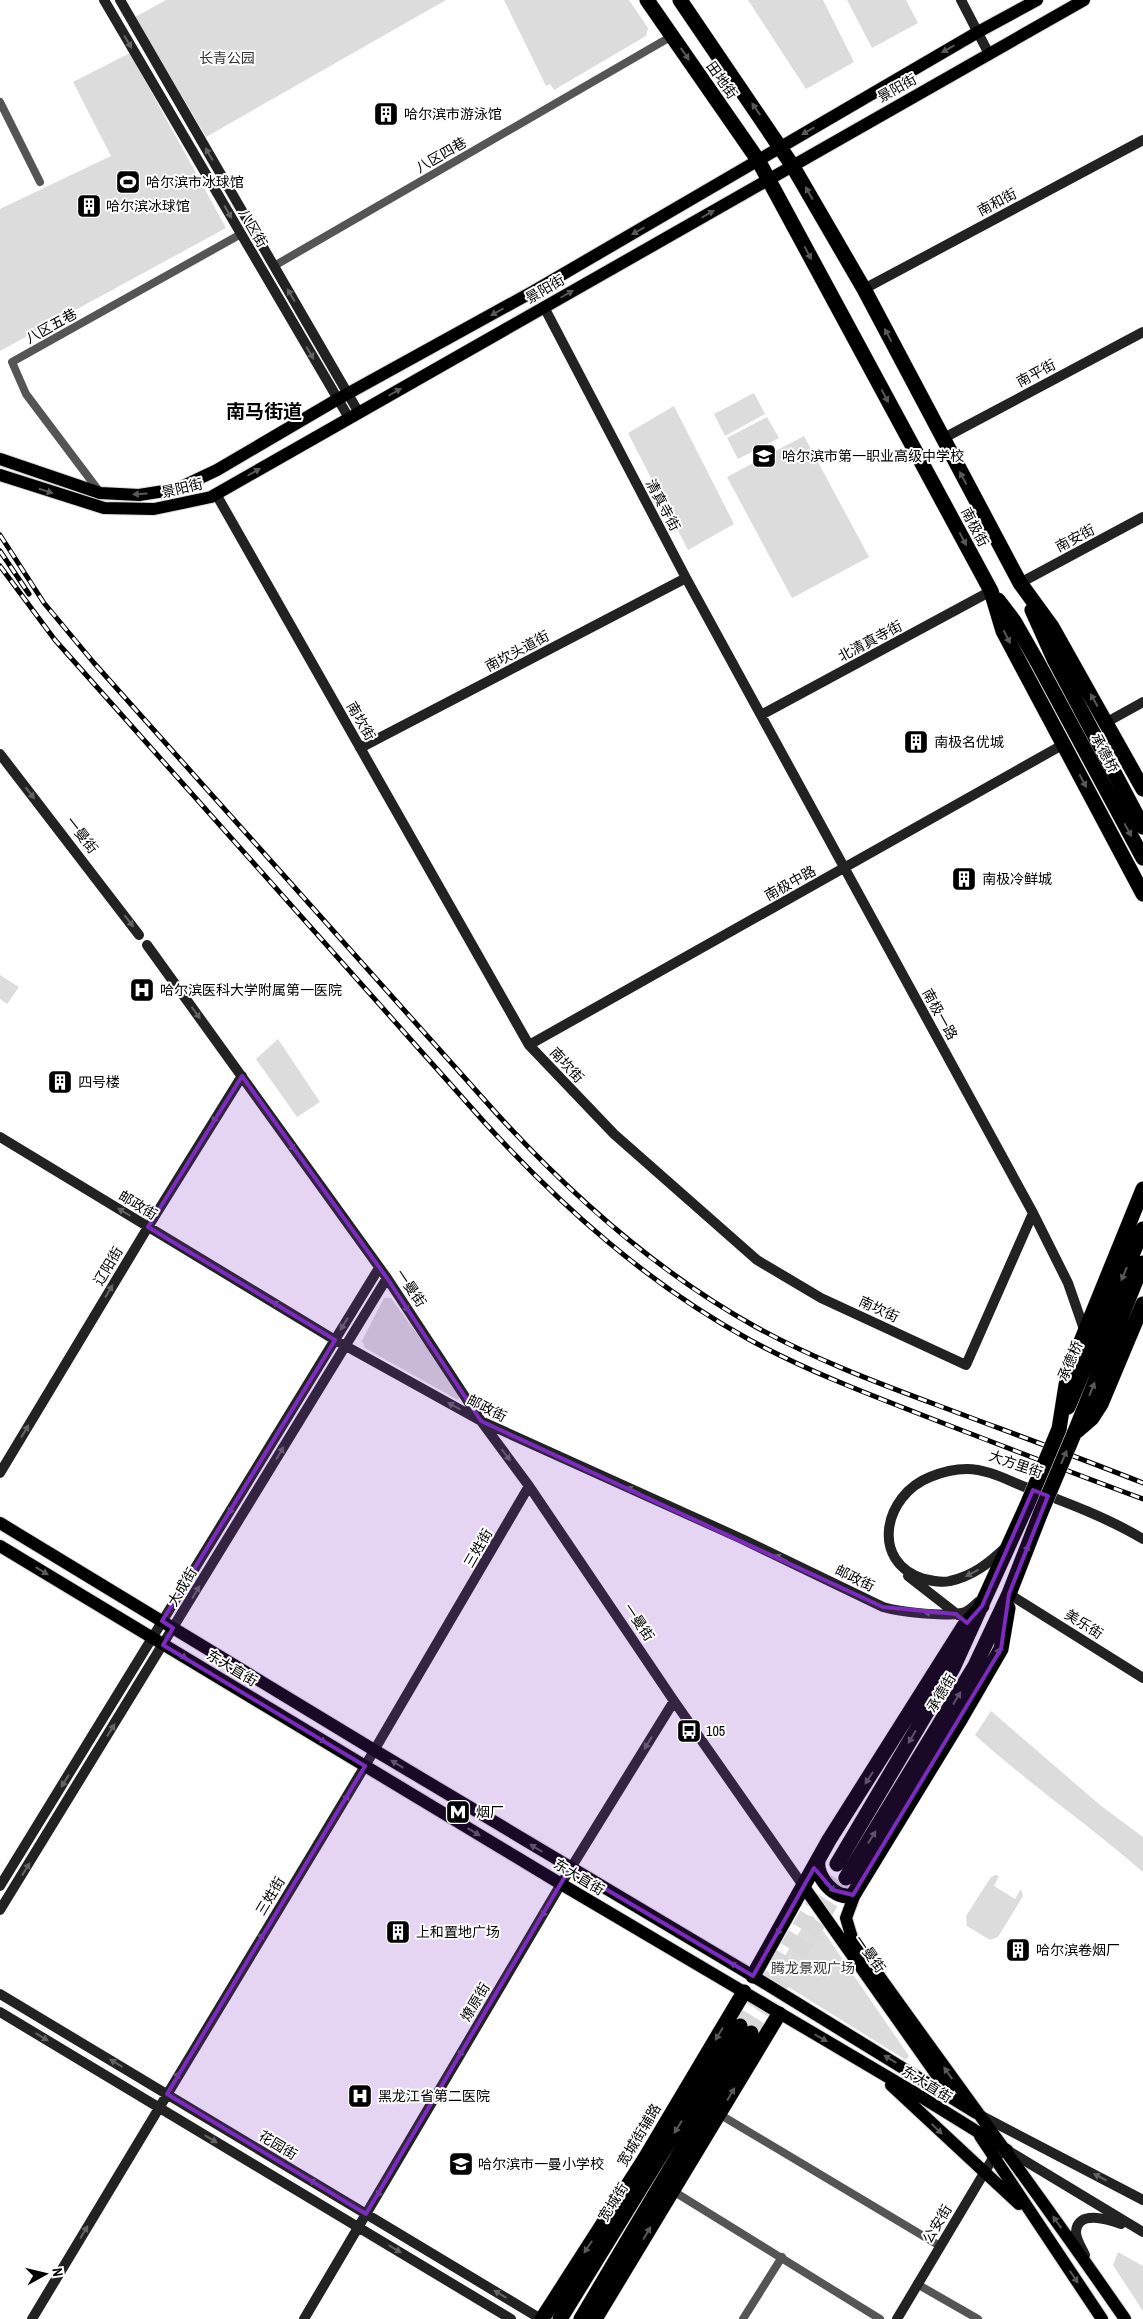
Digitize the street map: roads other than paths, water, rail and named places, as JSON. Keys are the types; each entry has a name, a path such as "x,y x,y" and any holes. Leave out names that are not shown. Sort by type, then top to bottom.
{"highway":[{"name":"田地街","path":"647,0 758,160 768,180"},
{"name":"田地街","path":"680,0 782,146 792,164"},
{"name":"南极街","path":"792,164 864,289 1020,583 1052,627 1143,789"},
{"name":"南极街","path":"768,180 991,591 1003,631 1143,894"},
{"name":"承德桥","path":"1020,583 1054,659 1143,827"},
{"name":"承德桥","path":"991,591 1014,621 1038,663 1143,858"},
{"path":"1059,1429 1066,1385 1085,1332 1143,1189"},
{"name":"承德桥","path":"1027,1505 1143,1229"},
{"path":"1074,1434 1143,1263"},
{"path":"1074,1434 1092,1418 1101,1404 1143,1304"},
{"name":"承德街","path":"846,1878 975,1666 1009,1594 1074,1434"},
{"name":"承德街","path":"837,1864 953,1668 1027,1505"},
{"path":"818,1861 819,1873 832,1890 848,1896 856,1891 1001,1649 1009,1594"},
{"path":"753,1976 829,1840 962,1619 982,1606"},
{"name":"宽城街辅路","path":"542,2319 644,2160 744,1992"},
{"path":"594,2319 779,2014"},
{"name":"宽城街","path":"560,2319 746,2029 581,2319"}],"main road":[{"name":"景阳街","path":"0,459 100,493 139,495 177,489 204,477 343,396 534,291 978,32 1037,0"},
{"name":"景阳街","path":"0,475 104,508 154,509 213,495 768,180 792,164 1084,0"},
{"name":"东大直街","path":"0,1523 570,1868 952,2096 976,2113"},
{"name":"东大直街","path":"0,1546 1007,2150"},
{"name":"一曼街","path":"804,1887 980,2134 993,2158 1102,2319"},
{"name":"一曼街","path":"856,1891 846,1918 850,1934 976,2113 1007,2150 1125,2319"},
{"path":"877,2071 984,2173 1034,2217"}],"street":[{"name":"八区街","path":"104,0 241,234 343,396"},
{"name":"八区街","path":"120,0 274,266 354,416"},
{"path":"961,0 989,54"},
{"name":"八区四巷","path":"274,266 672,36"},
{"path":"0,102 40,182"},
{"name":"南和街","path":"864,289 1143,140"},
{"name":"八区五巷","path":"100,493 26,394 12,362 241,234"},
{"name":"清真寺街","path":"544,308 686,578 761,714"},
{"name":"南平街","path":"942,439 1143,332"},
{"name":"南坎街","path":"213,495 529,1045 614,1134 757,1260 821,1298 966,1365 1033,1213"},
{"name":"南安街","path":"1020,583 1143,517"},
{"name":"南坎头道街","path":"360,748 686,578"},
{"name":"北清真寺街","path":"761,714 991,591"},
{"path":"1107,722 1143,702"},
{"name":"南极一路","path":"761,714 1033,1213 1068,1283 1085,1332"},
{"name":"南极中路","path":"529,1045 1064,744"},
{"name":"一曼街","path":"0,754 139,935"},
{"name":"一曼街","path":"147,945 387,1278 481,1421 529,1486 674,1701 804,1887"},
{"name":"辽阳街","path":"0,1473 148,1226 242,1076"},
{"name":"邮政街","path":"0,1137 335,1340 481,1421 742,1539 883,1607 962,1619"},
{"name":"大成街","path":"0,1910 158,1641 162,1621 379,1268"},
{"name":"大成街","path":"0,1886 158,1641 174,1628 387,1278"},
{"name":"大方里街","path":"962,1619 899,1569 887,1550 884,1538 883,1522 890,1505 908,1483 926,1473 953,1465 982,1466 1082,1503 1143,1535"},
{"name":"大方里街","path":"1011,1543 988,1564 965,1576 949,1582 930,1580 914,1575 905,1569 896,1558 890,1544 889,1526 893,1511 901,1498 918,1483 954,1470 978,1470 1083,1509 1143,1539"},
{"name":"三姓街","path":"32,2319 365,1766 529,1486"},
{"path":"962,1619 963,1613 973,1607 989,1591"},
{"name":"美乐街","path":"1009,1594 1143,1678"},
{"name":"燎原街","path":"304,2319 570,1868 674,1701"},
{"name":"花园街","path":"0,1994 542,2319"},
{"name":"花园街","path":"0,2012 511,2319"},
{"name":"东大直街","path":"976,2113 1143,2200"},
{"path":"720,2114 940,2246"},
{"name":"东大直街","path":"1007,2150 1142,2230"},
{"name":"公安街","path":"897,2319 993,2158 1007,2150"},
{"path":"673,2191 880,2319"},
{"path":"1090,2268 1076,2235 1076,2230 1082,2222 1093,2218 1103,2218 1142,2230"},
{"path":"743,2319 782,2258"},
{"path":"917,2284 978,2319"}],"tunnel":[{"path":"740,2026 837,1864"},
{"path":"751,2033 846,1878"}],"railway":[{"path":"0,535 44,603 94,663 497,1114 556,1175 618,1231 684,1282 778,1339 891,1388 1143,1483"},
{"path":"0,551 29,594"},
{"path":"0,566 55,640 485,1123 545,1185 608,1242 642,1269 713,1318 774,1352 873,1396 1143,1499"}],"place":[{"name":"哈尔滨市游泳馆","path":"386,114"},
{"name":"哈尔滨市冰球馆","path":"128,182"},
{"name":"哈尔滨冰球馆","path":"89,206"},
{"name":"哈尔滨市第一职业高级中学校","path":"764,456"},
{"name":"南极名优城","path":"916,742"},
{"name":"南极冷鲜城","path":"964,879"},
{"name":"哈尔滨医科大学附属第一医院","path":"142,990"},
{"name":"四号楼","path":"60,1082"},
{"name":"105","path":"689,1731"},
{"name":"烟厂","path":"458,1812"},
{"name":"上和置地广场","path":"398,1932"},
{"name":"哈尔滨卷烟厂","path":"1018,1950"},
{"name":"黑龙江省第二医院","path":"360,2096"},
{"name":"哈尔滨市一曼小学校","path":"461,2164"}],"district":[{"name":"南马街道","path":"264,411"}],"park label":[{"name":"长青公园","path":"227,58"},
{"name":"腾龙景观广场","path":"813,1968"}]}
